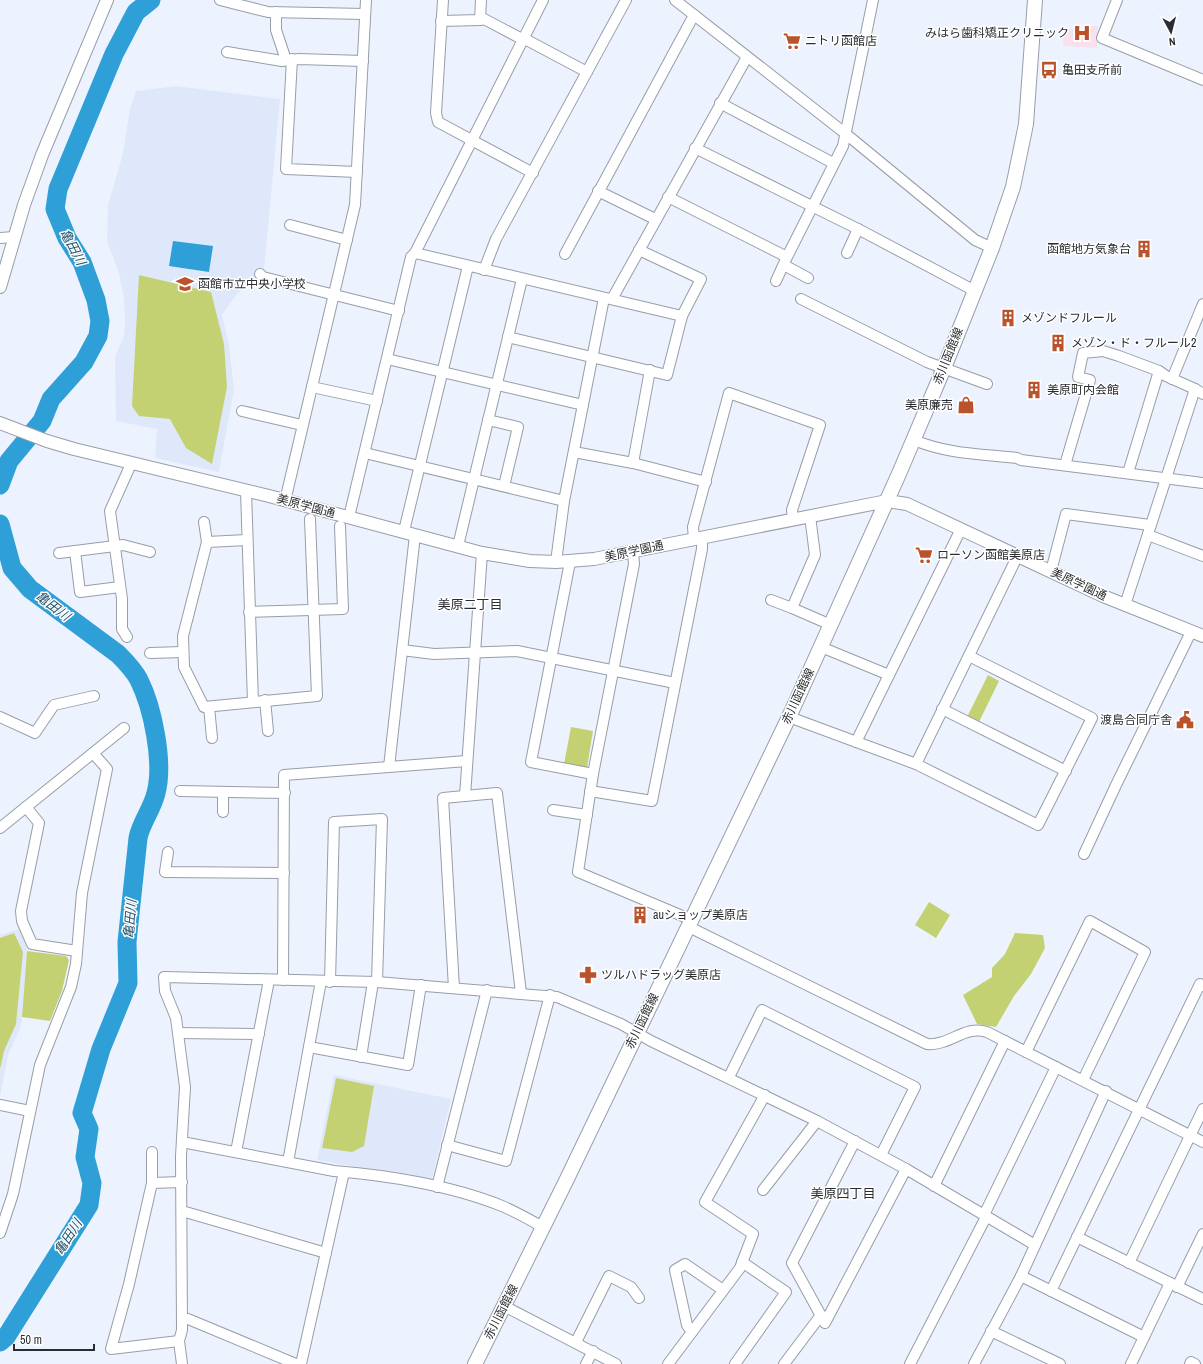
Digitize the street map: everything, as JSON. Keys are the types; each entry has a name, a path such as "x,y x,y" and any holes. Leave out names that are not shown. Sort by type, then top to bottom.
{"main road":[{"name":"赤川函館線","path":"475,1364 543,1227 789,717 887,501 944,368 1008,208 1023,142 1029,97 1035,0"}],"street":[{"path":"0,286 14,237 42,155 107,0"},
{"path":"220,0 276,12 365,14"},
{"path":"285,501 355,205 366,0"},
{"path":"443,0 437,119 442,125 533,172"},
{"path":"480,20 481,0"},
{"path":"349,518 411,257 415,253 543,0"},
{"path":"484,270 496,239 626,0"},
{"path":"675,0 846,134 975,240 992,248"},
{"path":"776,281 811,207 843,146 873,0"},
{"path":"1117,0 1102,38 1203,80"},
{"path":"276,12 276,30 289,59 286,169 357,172"},
{"path":"564,254 694,15"},
{"path":"441,21 484,19 587,72"},
{"path":"227,52 282,61 289,59 363,61"},
{"path":"556,562 564,501 592,356 608,298 639,250 747,56"},
{"path":"720,103 834,163"},
{"path":"695,148 811,207 858,229 975,291"},
{"path":"598,191 655,219"},
{"path":"668,197 785,261 808,278"},
{"path":"290,225 347,240"},
{"path":"847,253 858,229"},
{"path":"0,238 14,237"},
{"path":"508,337 667,375 682,316 700,279 639,250"},
{"path":"415,253 682,316"},
{"path":"389,767 402,650 409,533 420,466 468,266"},
{"path":"260,274 263,277 399,311"},
{"path":"458,546 522,279"},
{"path":"801,299 927,362 988,384"},
{"path":"1172,379 1203,304"},
{"path":"1066,465 1090,380 1078,377 1083,353 1103,351 1160,371 1172,379 1199,391 1166,478 1125,605"},
{"path":"387,359 583,405"},
{"path":"633,463 650,370"},
{"path":"1128,473 1160,371"},
{"path":"312,387 377,401"},
{"path":"590,791 652,801 702,549 693,527 729,393 820,425 792,510 793,519"},
{"path":"242,411 302,425"},
{"path":"488,420 518,427 504,486"},
{"name":"美原学園通","path":"4,425 47,441 131,464 246,491 482,553 515,559 570,562 633,552 887,501 907,504 1125,605 1203,636"},
{"path":"914,440 929,446 959,453 1017,458 1021,460 1203,483"},
{"path":"574,452 633,463 706,482"},
{"path":"365,453 564,501"},
{"path":"127,637 122,629 120,587 110,511 131,464"},
{"path":"246,491 253,702"},
{"path":"1051,571 1066,514 1149,530 1203,556"},
{"path":"792,608 815,555 810,516"},
{"path":"204,522 207,542 183,636 183,652 184,667 204,707 209,707 317,696 312,610 310,519"},
{"path":"249,612 343,609 340,526"},
{"path":"856,742 961,529"},
{"path":"207,542 247,540"},
{"path":"59,553 123,545 150,552"},
{"path":"75,551 80,592 120,587"},
{"path":"633,552 634,564 593,774 578,872 690,924 927,1044 944,1043 967,1031 977,1029 987,1032 1140,1108 1203,1142"},
{"path":"465,796 482,553"},
{"path":"916,764 1018,556"},
{"path":"570,562 531,762 593,774"},
{"path":"771,600 831,625"},
{"path":"1084,854 1191,632"},
{"path":"821,647 889,675"},
{"path":"402,650 434,654 517,651 675,683"},
{"path":"150,653 183,652"},
{"path":"789,717 916,764 1038,825 1092,718 969,656"},
{"path":"0,717 35,733 54,705 94,696"},
{"path":"266,700 268,731"},
{"path":"209,707 212,738"},
{"path":"942,709 1066,771"},
{"path":"0,828 124,728"},
{"path":"0,1233 14,1194 40,1065 71,987 77,951 82,893 107,768 93,754"},
{"path":"283,980 284,774 467,761"},
{"path":"180,791 285,793"},
{"path":"222,812 223,792"},
{"path":"454,988 443,798 497,793 521,993"},
{"path":"26,807 39,823 21,911 22,921 32,944 77,951"},
{"path":"553,810 587,815"},
{"path":"288,1162 309,1047 325,981 334,822 382,819 375,982 361,1056"},
{"path":"168,852 165,872 284,873"},
{"path":"1026,1052 1090,921 1145,952 1083,1080"},
{"path":"182,1364 179,1341 182,1330 182,1142 185,1087 176,1018 165,991 164,977 375,982 550,995 558,997 622,1024 651,1041 729,1077 856,1141 1035,1245"},
{"path":"236,1152 269,980"},
{"path":"1051,1291 1200,984 1203,986"},
{"path":"309,1047 408,1065 421,986"},
{"path":"437,1187 487,990"},
{"path":"447,1145 506,1161 550,995"},
{"path":"729,1077 762,1010 915,1087 881,1155"},
{"path":"178,1033 259,1034"},
{"path":"934,1186 1005,1041"},
{"path":"910,1364 985,1216 1056,1067"},
{"path":"974,1364 1021,1276 1106,1091"},
{"path":"668,1364 742,1262 753,1234 705,1202 765,1095"},
{"path":"0,1105 30,1111"},
{"path":"1129,1263 1203,1109"},
{"path":"763,1190 817,1121"},
{"path":"856,1141 792,1263 825,1323 906,1169"},
{"path":"182,1142 470,1194 503,1206 543,1227"},
{"path":"152,1152 152,1183 129,1284 111,1349 179,1341"},
{"path":"301,1364 344,1172"},
{"path":"152,1183 182,1182"},
{"path":"182,1211 326,1253"},
{"path":"1131,1364 1144,1337 1203,1234"},
{"path":"1077,1237 1203,1299"},
{"path":"735,1364 786,1292 742,1262"},
{"path":"692,1332 687,1325 675,1270 685,1264 723,1290"},
{"path":"576,1342 609,1276 631,1287 639,1298"},
{"path":"1021,1276 1144,1337"},
{"path":"504,1306 616,1364"},
{"path":"784,1364 821,1315"},
{"path":"182,1319 188,1319 296,1364"},
{"path":"992,1331 1060,1364"},
{"path":"586,1364 593,1351"},
{"path":"1036,1364 1042,1355"},
{"path":"1190,1364 1191,1362 1195,1364"}],"shaded area":[{"name":"みはら歯科矯正クリニック","path":"1087,26 1098,26 1097,48 1063,46 1063,37 1070,29 1087,29"},
{"name":"函館市立中央小学校","path":"176,86 280,99 264,271 236,295 222,315 229,345 234,389 219,472 155,458 157,429 116,421 115,357 124,335 125,320 124,298 119,274 107,241 108,205 123,153 130,108 136,91"},
{"path":"19,929 27,949 21,1026 8,1055 0,1097 0,935"},
{"path":"334,1075 451,1099 432,1179 428,1180 317,1160"}],"green space":[{"path":"139,275 211,292 224,344 227,387 212,464 186,448 170,419 139,416 132,406"},
{"path":"988,675 999,681 979,722 967,717"},
{"path":"571,727 593,731 587,768 564,764"},
{"path":"929,902 950,915 936,938 915,925"},
{"path":"14,933 23,952 16,1024 4,1051 0,1069 0,938"},
{"path":"1015,933 1043,935 1045,948 1031,974 1014,996 996,1027 977,1024 963,995 992,977 992,968 1005,954"},
{"path":"27,951 66,956 69,960 62,991 50,1021 22,1017"},
{"path":"336,1078 374,1086 364,1146 352,1152 322,1148"}],"water":[{"path":"173,241 213,246 209,272 169,266"}],"waterway":[{"name":"亀田川","path":"0,485 9,461 42,421 51,399 84,362 98,336 100,321 96,300 82,262 67,238 55,209 58,189 114,54 136,12 151,0"},
{"name":"亀田川","path":"0,524 12,568 30,589 118,654 135,673 149,705 153,720 159,767 156,793 139,832 138,838 127,942 128,983 101,1049 82,1113 89,1129 85,1157 92,1183 89,1205 6,1337 0,1342"}],"place":[{"name":"みはら歯科矯正クリニック","path":"1082,33"},
{"name":"ニトリ函館店","path":"792,41"},
{"name":"亀田支所前","path":"1049,70"},
{"name":"函館地方気象台","path":"1144,249"},
{"name":"函館市立中央小学校","path":"185,284"},
{"name":"メゾンドフルール","path":"1008,318"},
{"name":"メゾン・ド・フルール2","path":"1058,343"},
{"name":"美原町内会館","path":"1034,390"},
{"name":"美原廉売","path":"966,405"},
{"name":"ローソン函館美原店","path":"924,555"},
{"name":"渡島合同庁舎","path":"1185,720"},
{"name":"auショップ美原店","path":"640,915"},
{"name":"ツルハドラッグ美原店","path":"588,975"}],"district":[{"name":"美原二丁目","path":"470,604"},
{"name":"美原四丁目","path":"843,1193"}]}
